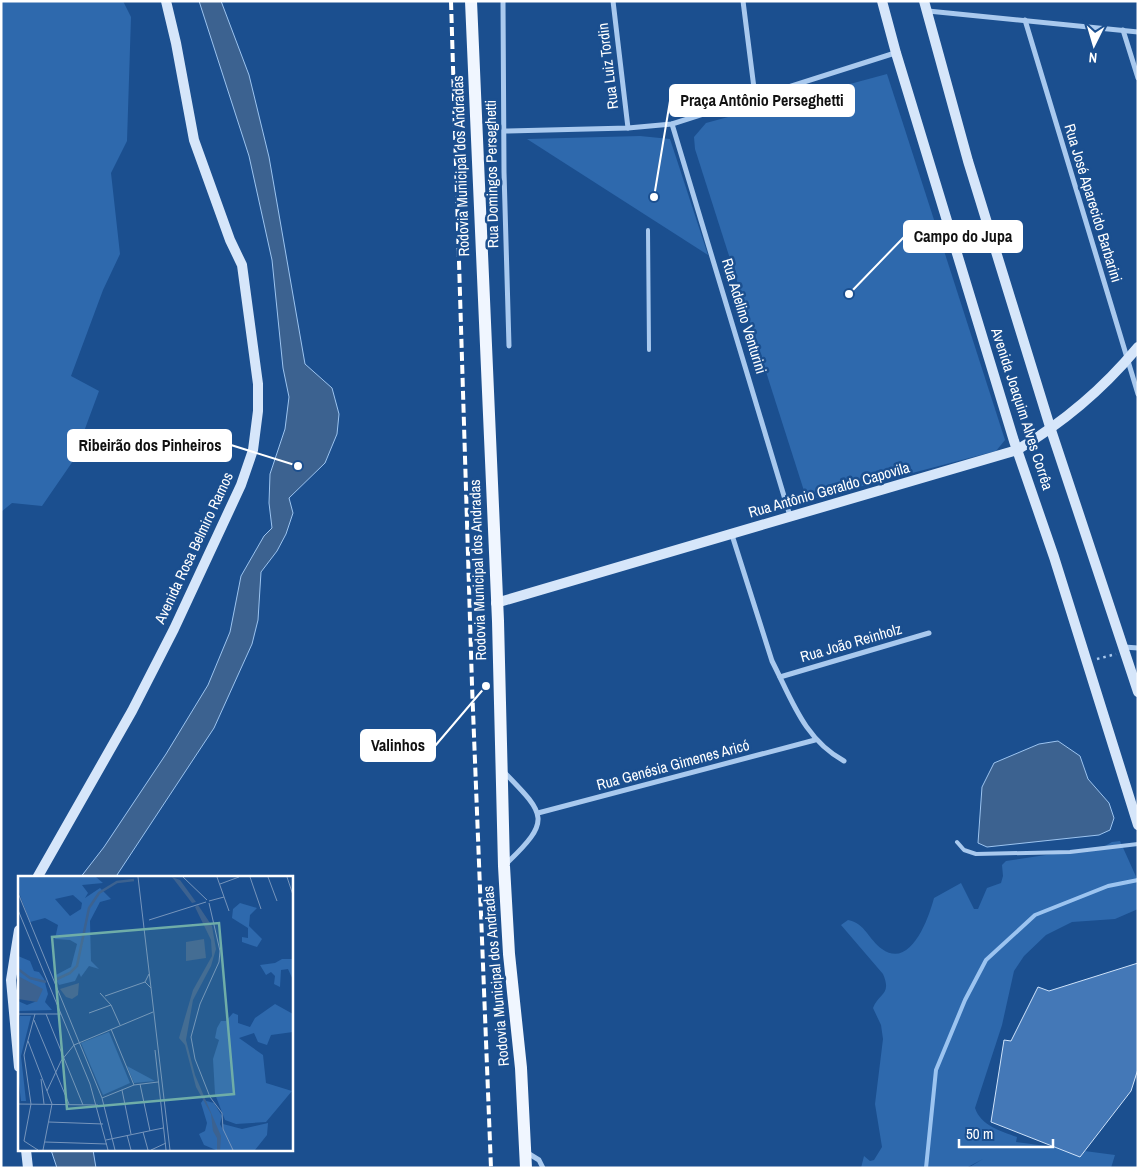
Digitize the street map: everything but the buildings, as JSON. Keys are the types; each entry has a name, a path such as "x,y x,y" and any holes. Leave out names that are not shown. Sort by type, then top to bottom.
{"main road":[{"name":"Avenida Rosa Belmiro Ramos","path":"38,876 132,711 174,629 242,485 253,450 258,411 258,384 242,265 230,240 194,140 176,42 166,1"},
{"name":"Rodovia Municipal dos Andradas","path":"471,1 496,603 504,866 509,954 521,1068 526,1168"},
{"name":"Avenida Joaquim Alves Corrêa","path":"882,1 896,53 1017,450 1087,661 1138,825"},
{"name":"Avenida Joaquim Alves Corrêa","path":"926,6 968,161 1051,430 1138,692"},
{"name":"Rua Antônio Geraldo Capovila","path":"496,603 1017,450 1051,430 1127,360 1138,347"},
{"path":"18,936 11,980 18,1056"},
{"path":"26,1152 28,1168"}],"street":[{"name":"Rua Domingos Perseghetti","path":"503,1 509,346"},
{"name":"Rua Luiz Tordin","path":"613,1 628,128"},
{"path":"743,1 754,96"},
{"path":"926,6 1025,20 1138,32"},
{"name":"Rua José Aparecido Barbarini","path":"1025,20 1138,394"},
{"path":"1123,30 1138,78"},
{"path":"505,131 628,128 672,124 754,96 896,53"},
{"name":"Rua Adelino Venturini","path":"672,124 790,517"},
{"path":"732,535 772,661 802,721 815,740 844,761"},
{"name":"Rua João Reinholz","path":"780,677 929,634"},
{"path":"1124,650 1138,648"},
{"name":"Rua Genésia Gimenes Aricó","path":"538,813 815,740"},
{"path":"500,768 531,798 538,813 538,825 532,836 504,866"},
{"path":"525,1152 539,1160 544,1168"}],"lane":[{"path":"648,230 648,350"},
{"path":"957,842 964,850 976,854 1070,852 1138,844"}],"path":[{"path":"1087,661 1124,650"}],"shaded area":[{"path":"1,1 123,1 131,17 127,141 111,173 120,254 103,290 71,376 99,391 73,461 42,506 12,503 1,512"},
{"path":"199,1 221,1 249,75 269,157 305,364 332,388 339,414 337,434 325,463 289,498 293,513 286,534 277,551 261,572 258,620 252,644 214,728 116,876 82,876 104,847 166,754 208,685 230,632 241,576 264,536 272,528 269,503 270,474 285,429 289,397 283,368 272,260 249,156"},
{"path":"887,74 1005,440 996,451 817,498 805,494 695,149 694,137 706,123"},
{"path":"640,136 670,139 708,255 527,139"},
{"path":"1058,741 1080,756 1088,779 1109,803 1114,818 1110,830 1099,835 987,847 978,843 982,787 994,763 1039,744"},
{"path":"1120,841 1138,881 1138,909 1115,919 1072,922 1046,935 1024,956 1014,971 1002,1025 975,1108 987,1124 1017,1137 1016,1142 1115,1155 1111,1168 968,1168 983,1159 966,1168 861,1168 864,1156 870,1161 874,1160 882,1147 875,1104 883,1039 881,1025 873,1008 884,993 886,986 883,974 841,925 848,920 854,922 863,928 882,949 892,954 902,953 910,947 923,928 934,898 961,883 974,909 978,909 987,888 1001,883 1003,876 1002,865 1006,861 1105,846 1112,842"},
{"path":"52,1152 93,1152 96,1168 57,1168"}],"waterway":[{"path":"926,1168 936,1070 965,1000 986,960 1035,915 1108,886 1138,880"}],"railway":[{"path":"451,1 472,685 491,1168"}],"place":[{"name":"Praça Antônio Perseghetti","path":"654,197"},
{"name":"Campo do Jupa","path":"849,294"},
{"name":"Ribeirão dos Pinheiros","path":"298,466"},
{"name":"Valinhos","path":"486,686"}]}
